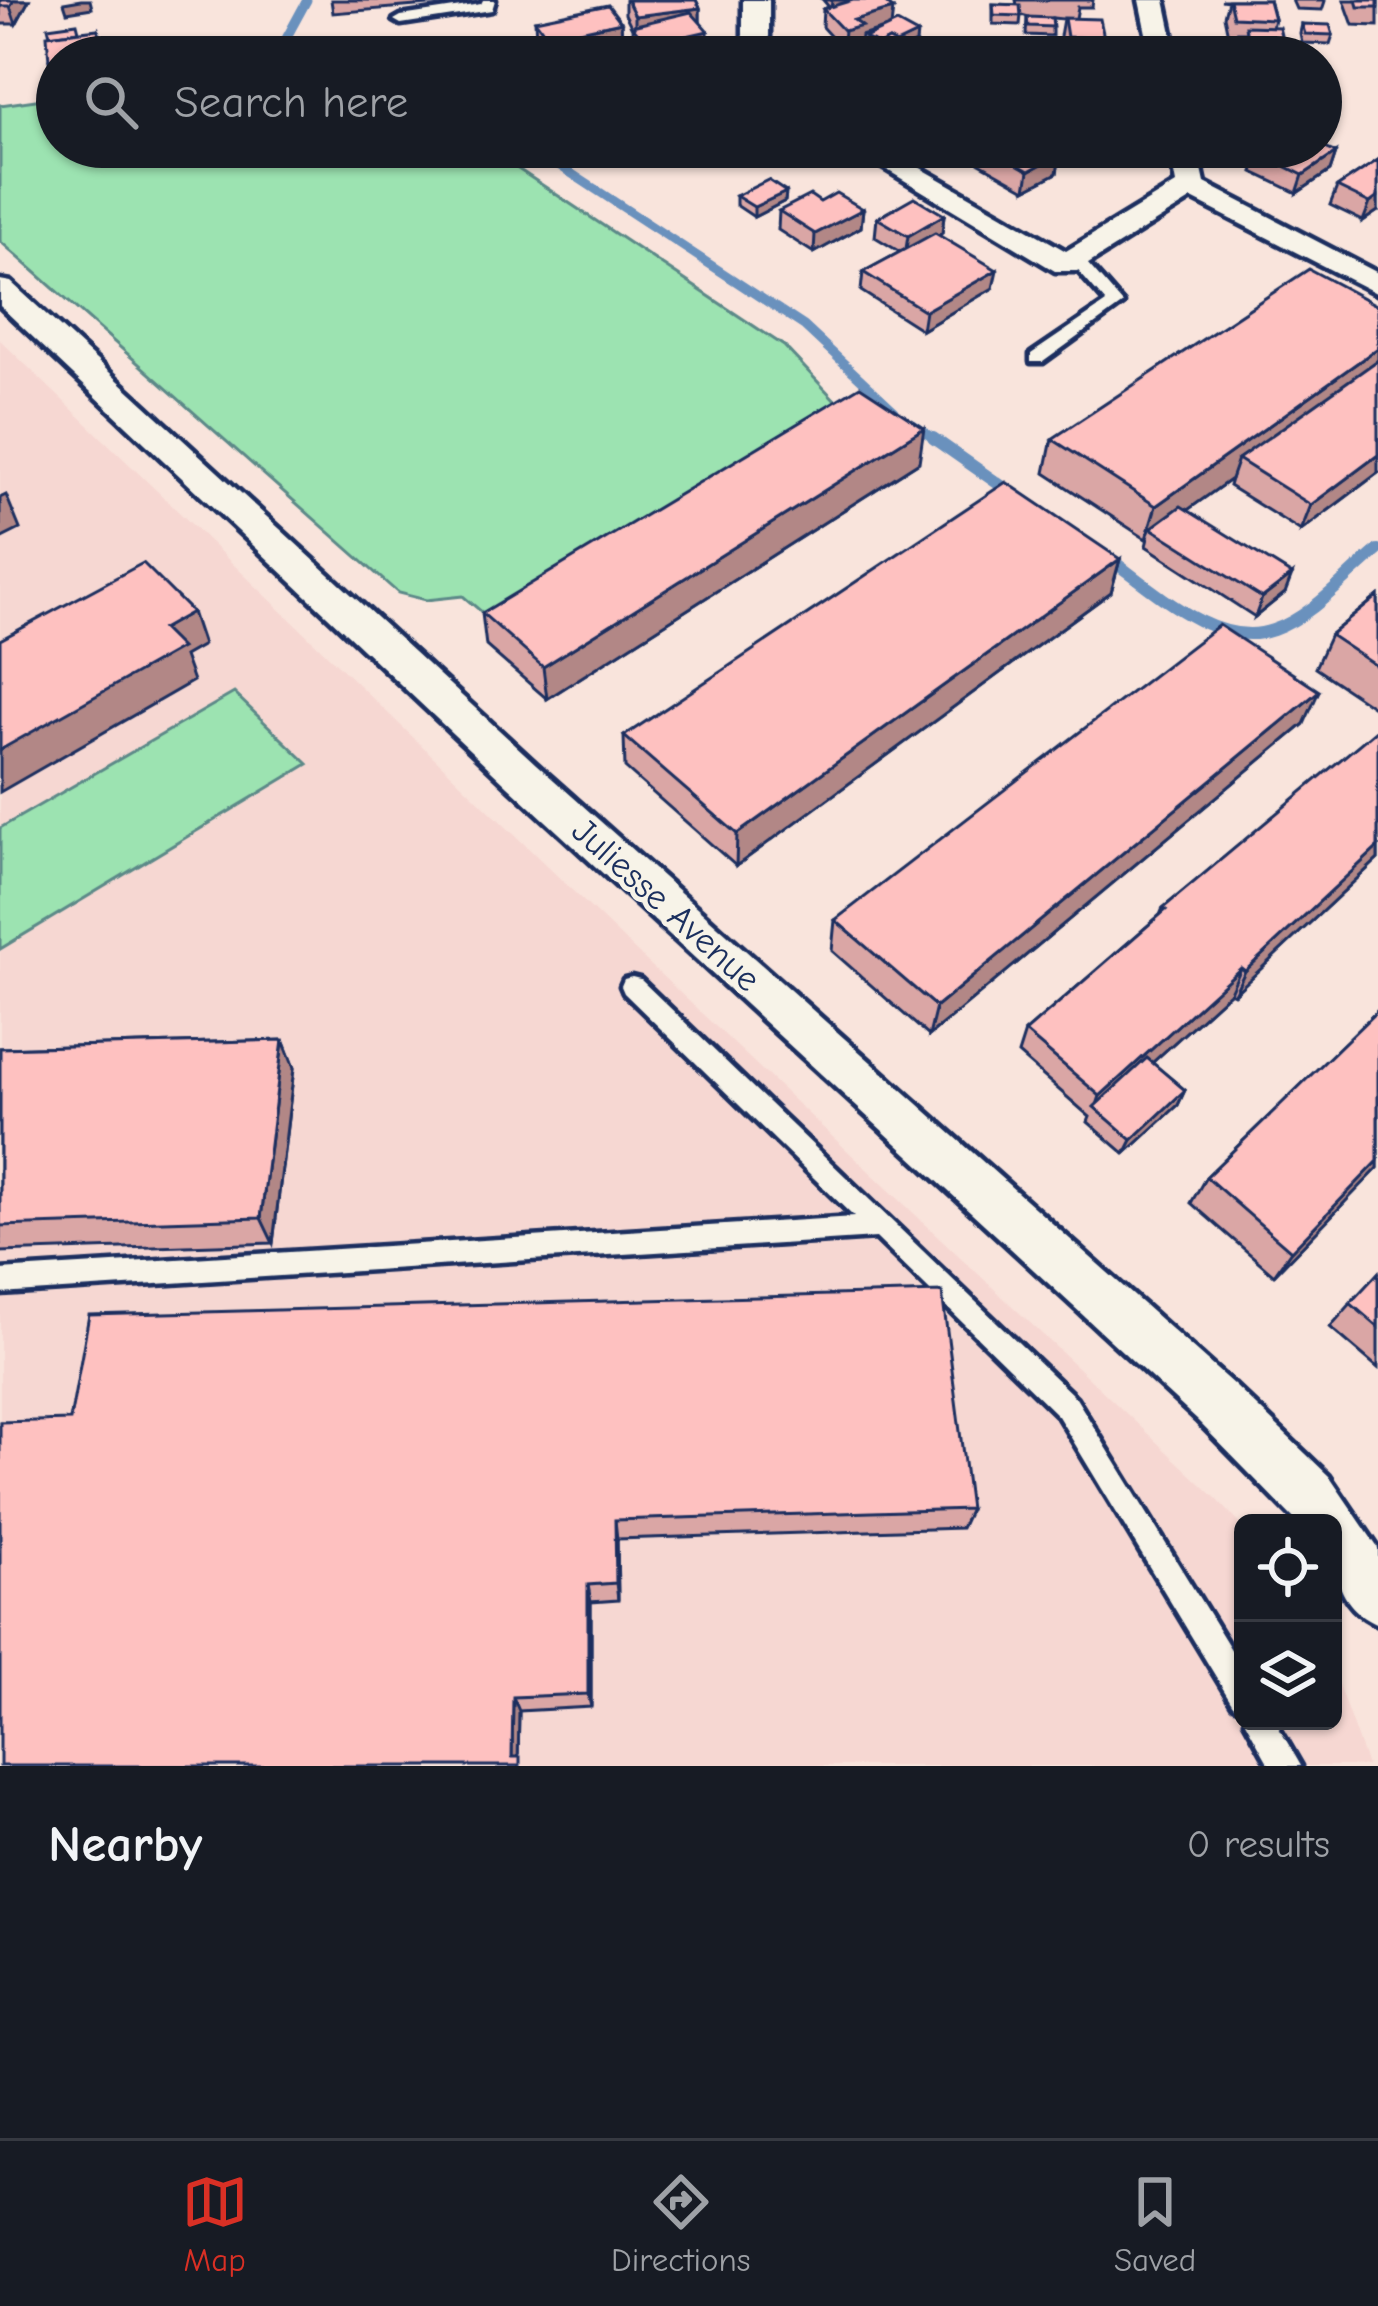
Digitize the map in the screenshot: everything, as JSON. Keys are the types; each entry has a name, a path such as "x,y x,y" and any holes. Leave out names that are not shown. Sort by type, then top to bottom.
{"street":[{"path":"756,0 756,36"},
{"path":"1152,0 1160,36"},
{"path":"900,168 1066,263 1192,187"},
{"path":"1188,168 1192,187 1378,285"},
{"name":"Juliesse Avenue","path":"0,289 522,775 1216,1403 1323,1514"},
{"name":"Juliesse Avenue","path":"1342,1542 1378,1597"}],"lane":[{"path":"401,20 488,7 489,0"},
{"path":"1037,358 1115,304 1075,258"},
{"path":"632,986 1066,1407 1234,1680"},
{"path":"0,1282 879,1227"},
{"path":"1264,1730 1286,1766"}],"shaded area":[{"path":"0,340 625,941 1218,1500 1234,1517 1234,1730 1342,1730 1342,1695 1367,1766 0,1766"}],"green space":[{"path":"36,100 36,168 517,168 784,346 836,401 484,614 463,596 426,600 398,593 0,241 0,105"},
{"path":"234,693 308,764 0,949 0,828"}],"building":[{"path":"627,0 696,0 700,8 635,16"},
{"path":"853,0 882,0 893,9 854,20 862,26 844,31 823,9"},
{"path":"1229,0 1269,0 1274,19 1233,17"},
{"path":"1356,0 1378,0 1378,7 1358,7"},
{"path":"993,4 1020,5 1021,16 994,15"},
{"path":"608,5 621,22 547,36 535,20"},
{"path":"691,12 708,31 640,36 632,26"},
{"path":"1027,17 1052,18 1053,27 1028,26"},
{"path":"1064,18 1100,19 1104,36 1067,36"},
{"path":"77,23 79,31 50,35 48,27"},
{"path":"897,23 917,34 913,36 869,36"},
{"path":"1302,24 1330,25 1333,35 1305,34"},
{"path":"1245,26 1279,27 1281,36 1238,36 1237,32 1246,32"},
{"path":"98,29 99,36 47,36"},
{"path":"1378,160 1378,197 1370,203 1337,187"},
{"path":"768,180 786,192 754,207 736,196"},
{"path":"836,193 863,209 815,234 779,211 810,195 820,202"},
{"path":"914,197 944,215 908,236 877,218"},
{"path":"935,233 997,270 925,311 863,272"},
{"path":"1309,269 1378,306 1378,348 1156,506 1052,439"},
{"path":"1378,360 1378,455 1311,505 1238,459"},
{"path":"860,386 924,428 543,667 482,613"},
{"path":"1006,482 1120,559 737,834 624,736"},
{"path":"1181,506 1292,575 1262,598 1151,528"},
{"path":"143,563 192,612 162,629 181,648 0,750 0,640"},
{"path":"1378,596 1378,667 1330,635"},
{"path":"1219,625 1319,691 936,1007 835,920"},
{"path":"1376,730 1378,847 1245,971 1241,968 1100,1096 1025,1032 1166,910 1163,908"},
{"path":"1378,1010 1378,1161 1291,1251 1206,1177"},
{"path":"283,1040 261,1218 0,1226 0,1048"},
{"path":"1147,1058 1185,1090 1132,1140 1094,1107"},
{"path":"1378,1273 1378,1327 1350,1303"},
{"path":"942,1292 970,1509 615,1520 616,1583 588,1585 588,1694 513,1697 512,1757 520,1757 520,1766 0,1766 0,1422 70,1420 89,1315"}],"waterway":[{"path":"287,36 307,0"},
{"path":"563,168 804,326 895,411"},
{"path":"913,424 937,441"},
{"path":"933,438 1013,494"},
{"path":"1106,556 1206,624 1251,634 1273,630 1302,615 1378,550"}]}
